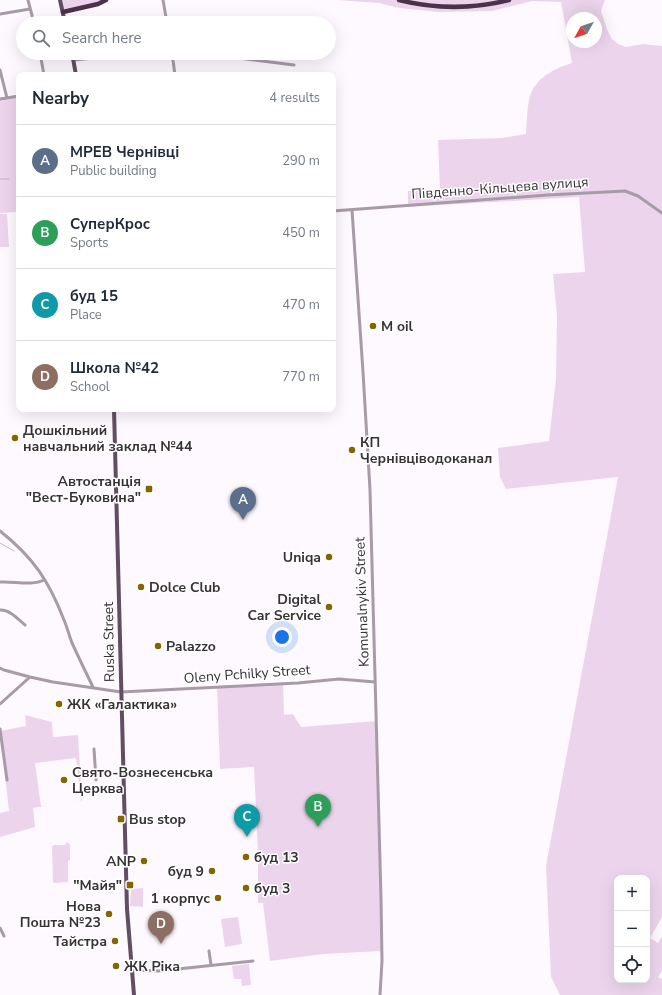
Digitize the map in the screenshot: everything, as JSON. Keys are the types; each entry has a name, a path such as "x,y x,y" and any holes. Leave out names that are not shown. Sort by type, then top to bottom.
{"highway":[{"path":"63,12 98,4 106,0"},
{"path":"399,0 444,7 481,5 509,0"}],"main road":[{"path":"60,0 64,16"},
{"path":"73,60 75,72"},
{"name":"Ruska Street","path":"114,412 127,909 134,995"}],"street":[{"path":"28,0 32,16"},
{"path":"163,0 166,16"},
{"path":"0,14 30,9"},
{"path":"41,60 43,72"},
{"path":"173,60 175,72"},
{"path":"259,60 294,64"},
{"path":"0,70 6,98"},
{"path":"0,99 16,96"},
{"name":"Південно-Кільцева вулиця","path":"336,211 548,195 625,191 638,196 662,213"},
{"name":"Komunalnykiv Street","path":"352,210 364,372 370,490 382,944 380,995"},
{"path":"0,531 17,544 35,564 53,594 71,641 93,687"},
{"path":"0,582 28,583 40,582 44,580"},
{"path":"0,610 6,610 25,625"},
{"name":"Oleny Pchilky Street","path":"0,668 30,677 121,692 327,679 374,682"},
{"path":"0,704 30,677"},
{"path":"0,729 7,780"},
{"path":"94,749 96,780"},
{"path":"0,928 4,936"},
{"path":"209,951 211,965"},
{"path":"131,970 159,971 253,961"}],"shaded area":[{"path":"60,0 108,0 63,13"},
{"path":"338,0 605,0 601,12 566,12 566,30 561,2 532,1 492,11 438,12 399,8 379,3"},
{"path":"602,14 612,39 618,44 626,47 643,44 662,46 662,917 650,938 658,943 662,936 662,971 658,977 662,979 662,995 560,995 551,977 546,866 618,477 506,489 500,477 498,448 549,441 556,379 557,316 553,274 585,272 579,197 408,207 408,191 440,190 438,140 502,138 526,134 529,100 535,85 549,73 572,63 569,48 602,48"},
{"path":"16,95 16,212 0,213 0,98"},
{"path":"0,214 7,214 9,247 0,247"},
{"path":"283,683 284,715 293,714 301,727 377,721 383,951 323,954 270,961 263,903 258,903 258,853 254,767 220,769 217,686"},
{"path":"25,715 52,722 53,737 78,735 82,801 61,804 81,801 76,758 35,763 41,807 33,808 35,827 0,837 0,813 9,811 0,731 26,726"},
{"path":"67,842 70,845 68,882 55,883 53,882 52,846 65,845"},
{"path":"143,888 143,907 130,906 131,889"},
{"path":"238,917 242,944 225,947 221,919"},
{"path":"249,964 251,985 242,986 241,979 234,979 232,966"}],"waterway":[{"path":"0,179 9,179"},
{"path":"0,543 14,551"}],"place":[{"name":"M oil","path":"373,326"},
{"name":"Дошкільний навчальний заклад №44","path":"15,438"},
{"name":"КП Чернівціводоканал","path":"352,450"},
{"name":"Автостанція \"Вест-Буковина\"","path":"149,489"},
{"name":"МРЕВ Чернівці","path":"243,520"},
{"name":"Uniqa","path":"329,557"},
{"name":"Dolce Club","path":"141,587"},
{"name":"Digital Car Service","path":"329,607"},
{"name":"Palazzo","path":"158,646"},
{"name":"ЖК «Галактика»","path":"59,704"},
{"name":"Свято-Вознесенська Церква","path":"64,780"},
{"name":"Bus stop","path":"121,819"},
{"name":"СуперКрос","path":"318,827"},
{"name":"буд 15","path":"247,837"},
{"name":"буд 13","path":"246,857"},
{"name":"ANP","path":"144,861"},
{"name":"буд 9","path":"212,871"},
{"name":"\"Майя\"","path":"130,885"},
{"name":"буд 3","path":"246,888"},
{"name":"1 корпус","path":"218,898"},
{"name":"Нова Пошта №23","path":"109,914"},
{"name":"Тайстра","path":"115,941"},
{"name":"Школа №42","path":"161,944"},
{"name":"ЖК Ріка","path":"116,966"}]}
